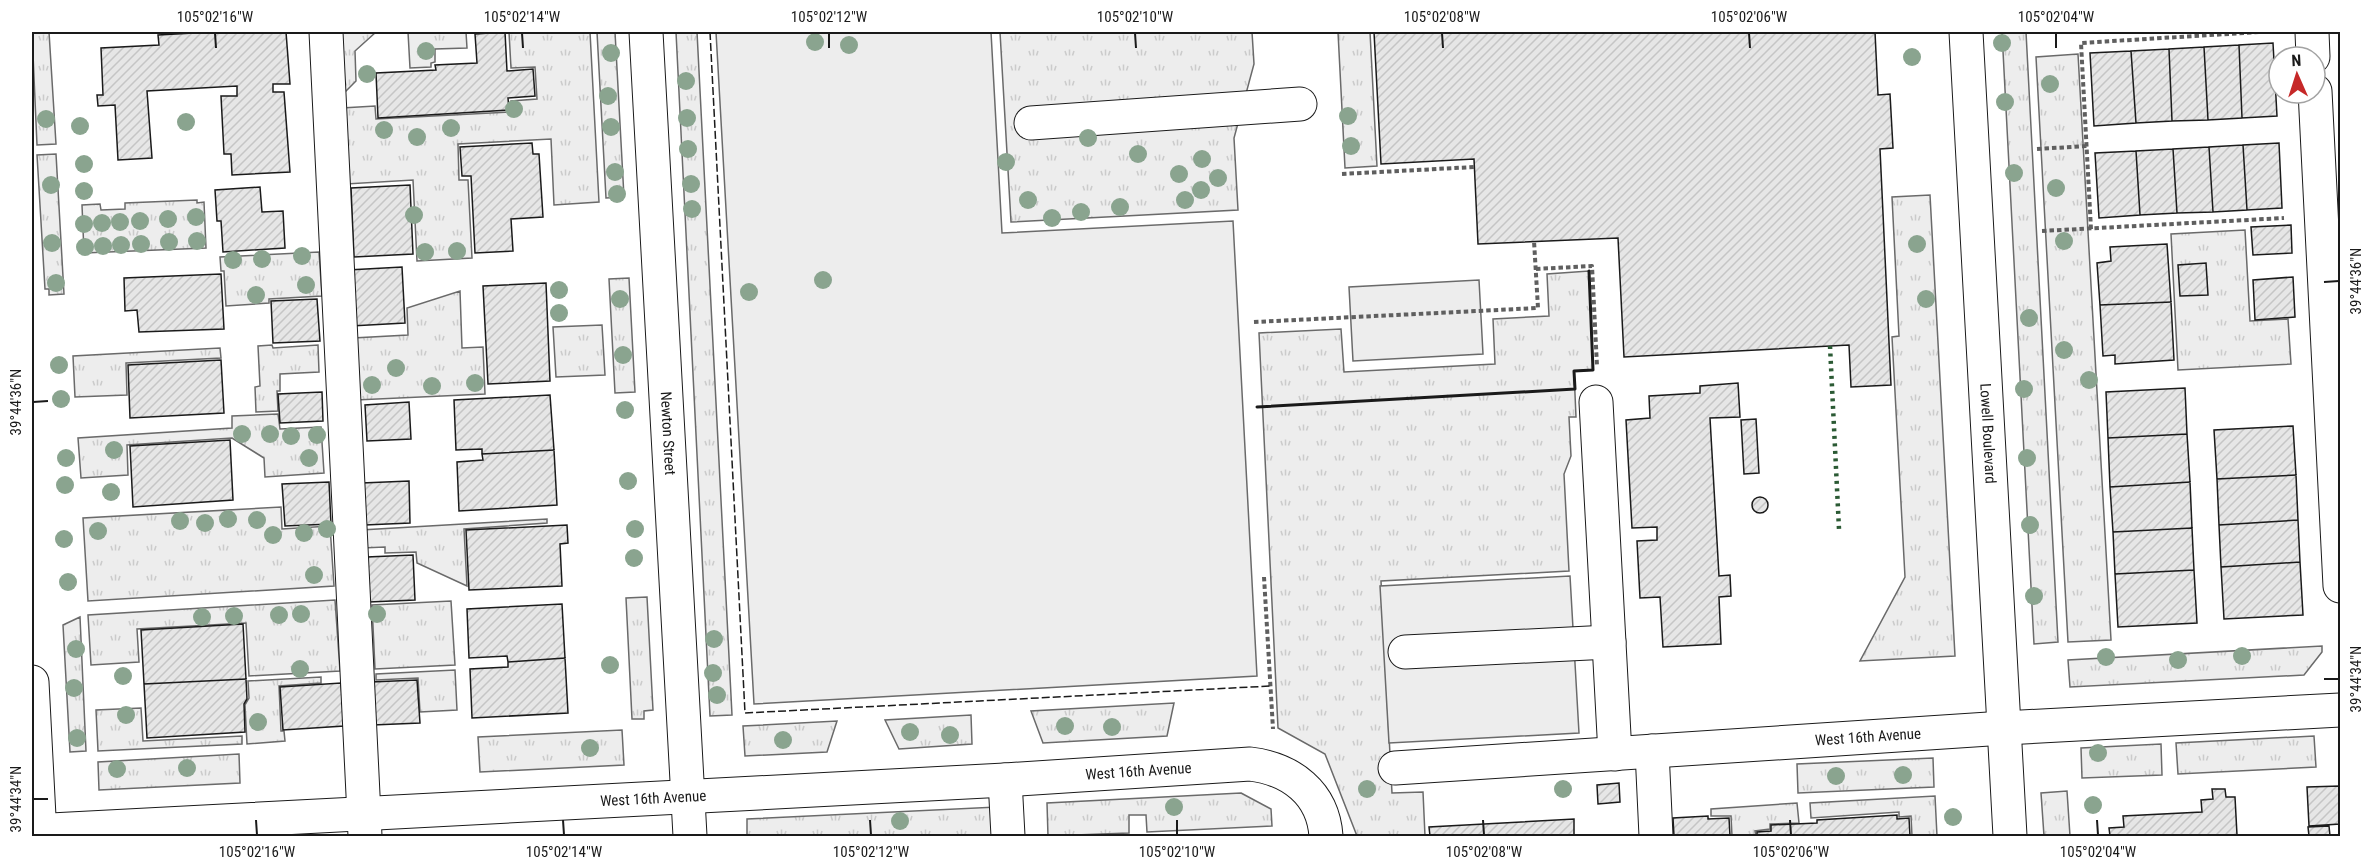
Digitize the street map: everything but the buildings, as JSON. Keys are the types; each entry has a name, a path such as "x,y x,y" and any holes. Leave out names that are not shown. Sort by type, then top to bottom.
{"street":[{"path":"326,32 364,825"},
{"name":"Newton Street","path":"646,32 690,837"},
{"name":"Lowell Boulevard","path":"1966,32 2010,837"},
{"path":"1031,123 1300,104"},
{"path":"2316,105 2340,586"},
{"path":"1596,402 1615,754"},
{"path":"1405,652 1609,642"},
{"path":"32,682 37,833"},
{"name":"West 16th Avenue","path":"1395,768 2004,728 2340,710"},
{"path":"1652,751 1656,837"},
{"name":"West 16th Avenue","path":"37,833 364,825 688,796 1005,780 1251,764 1275,768 1294,778 1306,788 1317,802 1325,822 1326,837"},
{"path":"1005,780 1008,837"}],"path":[{"path":"2091,229 2081,43 2260,32"},
{"path":"2037,149 2087,146"},
{"path":"1342,174 1474,167"},
{"path":"2042,231 2322,216"},
{"path":"1254,322 1538,308 1534,242"},
{"path":"1536,269 1592,266 1598,384 1596,402"},
{"path":"1264,577 1273,731"}],"green space":[{"path":"32,32 49,32 56,144 37,145"},
{"path":"335,32 376,32 355,51 356,81 339,98"},
{"path":"408,32 466,32 467,48 435,49 435,62 431,63 431,67 410,68"},
{"path":"509,32 590,32 599,202 554,205 551,139 458,144 459,180 468,180 472,258 417,261 413,180 346,184 342,108 375,106 376,119 511,112 511,101 537,99 535,67 511,68"},
{"path":"597,32 615,32 624,197 606,198"},
{"path":"676,32 697,32 732,715 710,716"},
{"path":"1000,32 1252,32 1254,64 1234,138 1238,210 1011,222"},
{"path":"1338,32 1370,32 1377,166 1345,168"},
{"path":"2002,32 2026,32 2058,642 2034,644"},
{"path":"2078,54 2111,640 2068,642 2036,57"},
{"path":"56,154 64,294 49,295 49,289 45,289 37,155"},
{"path":"1930,195 1955,656 1860,661 1905,577 1892,337 1899,336 1892,197"},
{"path":"197,200 197,203 204,202 206,248 84,253 82,205 100,204 101,210 125,209 125,203"},
{"path":"2245,230 2250,321 2288,319 2291,364 2178,370 2171,234"},
{"path":"319,252 322,296 269,299 269,303 226,306 224,271 221,271 220,257"},
{"path":"1589,271 1593,370 1574,371 1576,417 1569,417 1571,456 1564,474 1569,571 1381,581 1392,793 1423,792 1425,836 1357,836 1325,754 1278,728 1259,333 1341,329 1344,372 1495,364 1493,319 1549,316 1547,274"},
{"path":"629,278 635,392 615,393 609,279"},
{"path":"460,291 462,348 483,347 485,394 356,400 353,338 408,335 407,308"},
{"path":"602,325 605,375 556,377 553,327"},
{"path":"272,345 273,348 318,345 319,372 280,374 280,391 277,391 278,411 256,412 255,387 260,386 258,346"},
{"path":"220,348 221,358 126,363 127,395 75,397 73,356"},
{"path":"278,414 280,429 321,427 324,473 265,477 264,458 232,438 127,445 128,475 81,478 78,438 232,428 232,416"},
{"path":"281,507 282,529 330,526 334,586 88,601 83,518"},
{"path":"547,519 547,523 464,529 467,586 417,563 416,552 385,553 385,547 362,548 361,530"},
{"path":"647,597 653,710 644,711 644,719 632,719 626,598"},
{"path":"335,600 340,671 249,676 246,623 137,629 139,662 91,665 88,615"},
{"path":"451,601 455,665 375,669 372,605"},
{"path":"80,617 86,751 70,752 63,625"},
{"path":"2322,646 2322,652 2304,675 2070,687 2068,660"},
{"path":"455,670 457,710 420,712 418,678 376,680 376,674"},
{"path":"321,677 321,683 279,686 281,731 284,731 285,741 247,744 245,705 249,698 248,681"},
{"path":"1174,703 1167,736 1043,743 1031,711"},
{"path":"141,708 143,741 242,736 242,744 98,751 96,710"},
{"path":"971,715 972,744 899,749 885,720"},
{"path":"837,721 827,752 745,756 743,726"},
{"path":"622,730 624,765 480,772 478,737"},
{"path":"2314,736 2316,767 2178,774 2176,743"},
{"path":"2161,744 2162,775 2082,778 2081,748"},
{"path":"239,754 240,783 99,790 98,762"},
{"path":"1933,758 1934,787 1798,793 1797,764"},
{"path":"2067,791 2070,836 2044,836 2041,793"},
{"path":"1241,793 1271,809 1272,826 1147,832 1146,815 1129,815 1129,833 1048,836 1047,803"},
{"path":"1935,796 1937,836 1912,836 1911,816 1899,817 1899,812 1811,818 1810,803"},
{"path":"1797,803 1799,823 1770,824 1770,829 1755,831 1756,836 1732,836 1731,816 1711,816 1711,809"},
{"path":"997,807 998,836 747,836 747,819"}],"shaded area":[{"path":"716,32 991,32 1002,233 1233,221 1257,676 754,704"},
{"path":"1479,280 1483,354 1353,361 1349,287"},
{"path":"1570,576 1579,733 1389,743 1380,586"}],"hedge":[{"path":"1830,346 1839,529"}],"fence":[{"path":"710,32 745,713 1271,686"}],"wall":[{"path":"1257,407 1575,389 1574,371 1593,370 1589,271"}]}
